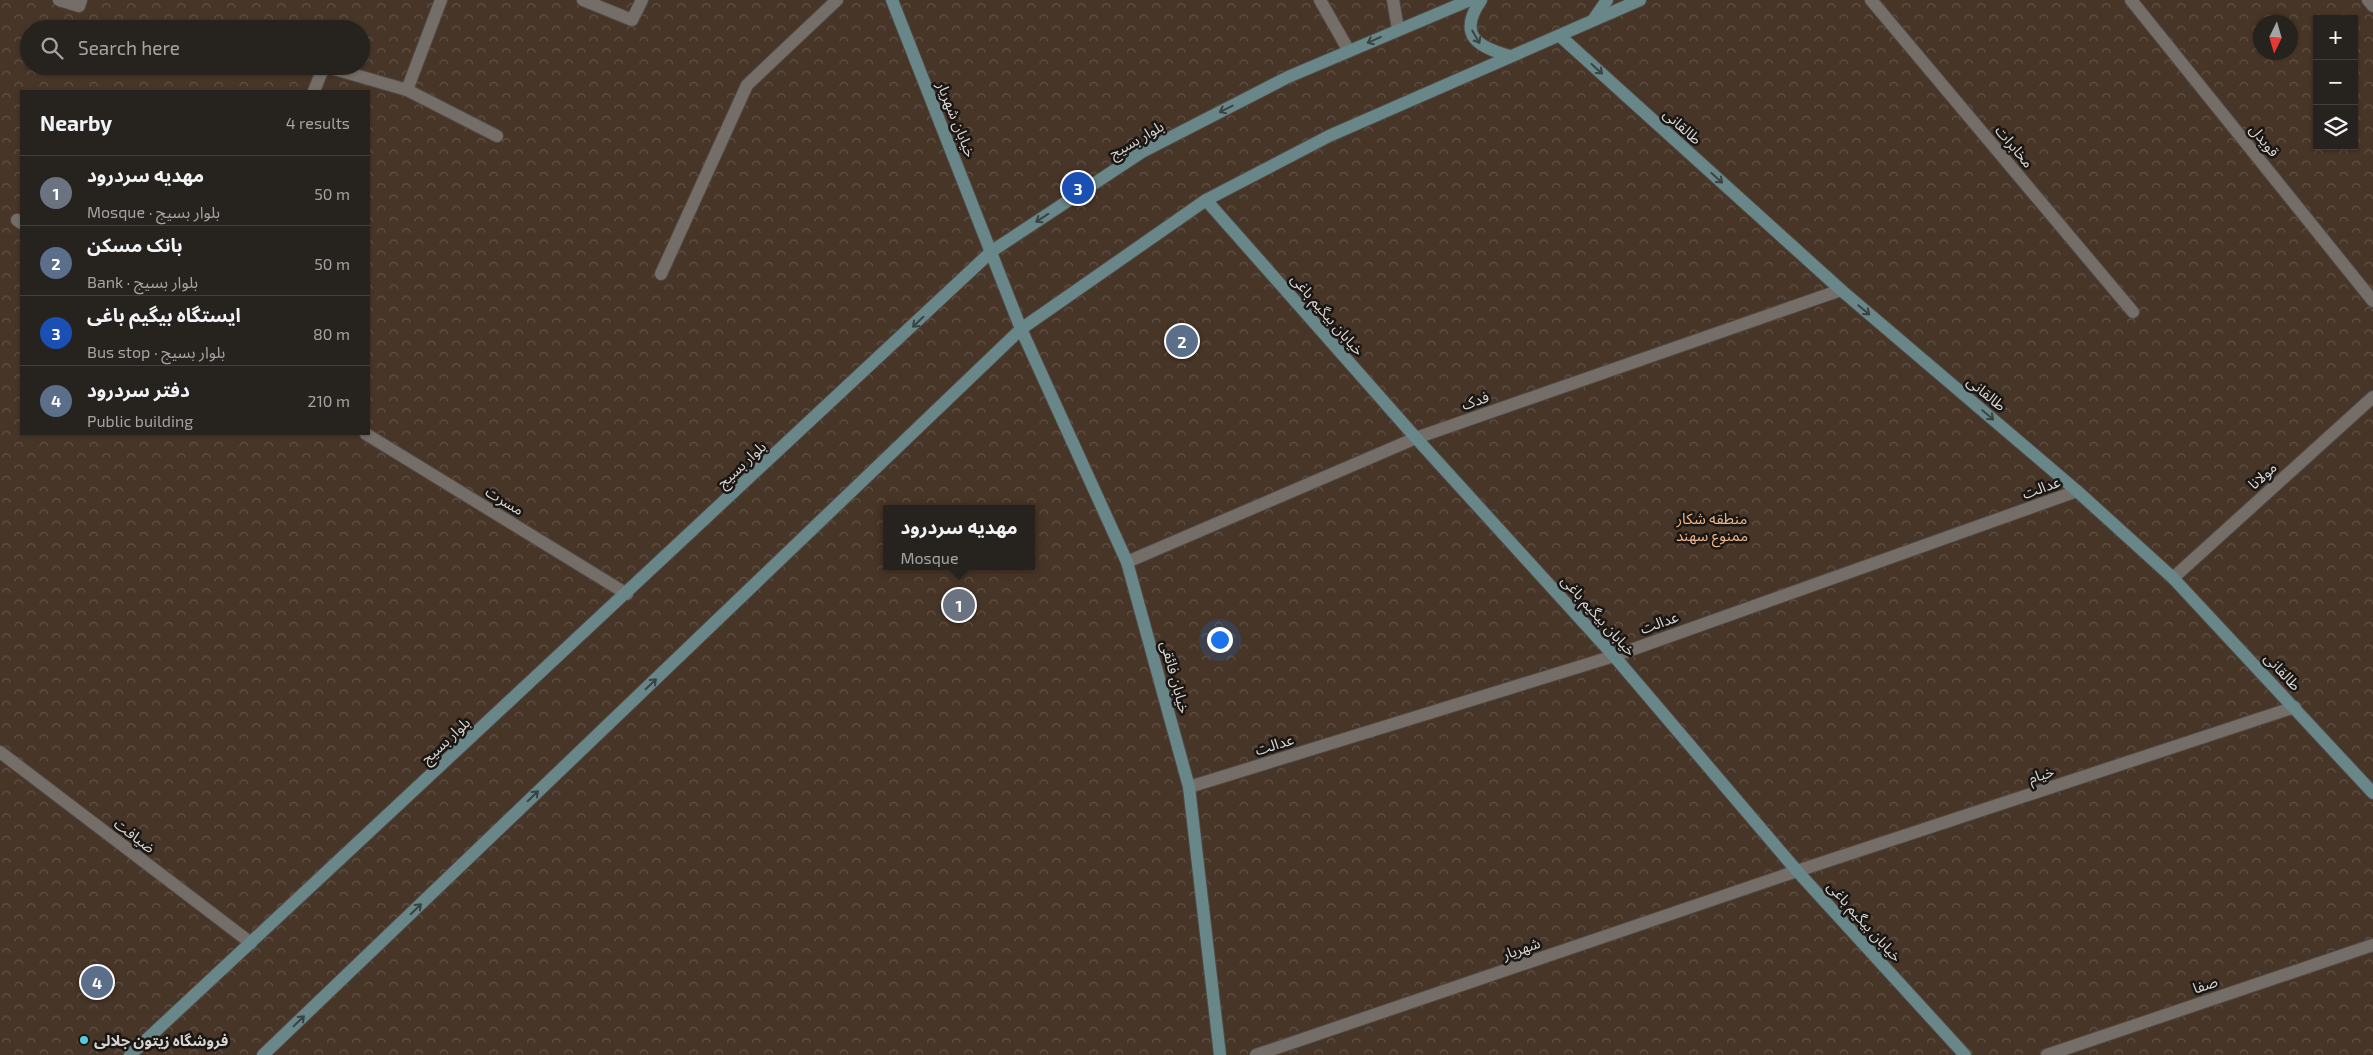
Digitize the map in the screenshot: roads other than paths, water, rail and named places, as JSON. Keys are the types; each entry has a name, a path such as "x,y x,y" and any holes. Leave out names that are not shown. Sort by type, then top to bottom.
{"main road":[{"name":"خیابان شهریار","path":"892,0 1022,329"},
{"name":"بلوار بسیج","path":"130,1055 992,251 1142,152 1288,77 1470,0"},
{"path":"1481,0 1474,10 1471,20 1473,35 1480,45 1510,56"},
{"path":"1592,21 1607,0"},
{"path":"263,1055 1022,329 1206,200 1329,136 1640,0"},
{"name":"طالقانی","path":"1560,36 1841,290 2077,491 2173,578 2373,793"},
{"name":"خیابان بیگیم باغی","path":"1206,200 1416,438 1614,656 1797,871 1965,1055"},
{"name":"خیابان فائقی","path":"1022,329 1127,562 1190,787 1220,1055"}],"street":[{"path":"59,0 79,6 81,0"},
{"path":"407,90 441,0"},
{"path":"583,0 632,20 642,0"},
{"path":"661,274 747,85 837,0"},
{"path":"1320,0 1349,51"},
{"path":"1393,0 1398,29"},
{"name":"مخابرات","path":"1871,0 2133,312"},
{"name":"قویدل","path":"2131,0 2373,301"},
{"path":"2368,0 2373,6"},
{"path":"314,90 320,75"},
{"path":"355,75 407,90 497,136"},
{"name":"فدک","path":"1127,562 1416,438 1841,290"},
{"name":"مولانا","path":"2173,578 2373,397"},
{"name":"مسرت","path":"368,435 626,594"},
{"name":"عدالت","path":"1190,787 1614,656 2077,491"},
{"name":"خیام","path":"1797,871 2295,707"},
{"name":"ضیافت","path":"0,752 251,943"},
{"name":"شهریار","path":"1256,1055 1797,871"},
{"name":"صفا","path":"2046,1055 2373,945"}],"place":[{"name":"ایستگاه بیگیم باغی","path":"1078,188"},
{"name":"بانک مسکن","path":"1182,341"},
{"name":"مهدیه سردرود","path":"959,605"},
{"name":"دفتر سردرود","path":"97,982"},
{"name":"فروشگاه زیتون جلالی","path":"84,1040"}],"park label":[{"name":"منطقه شکار ممنوع سهند","path":"1712,526"}]}
